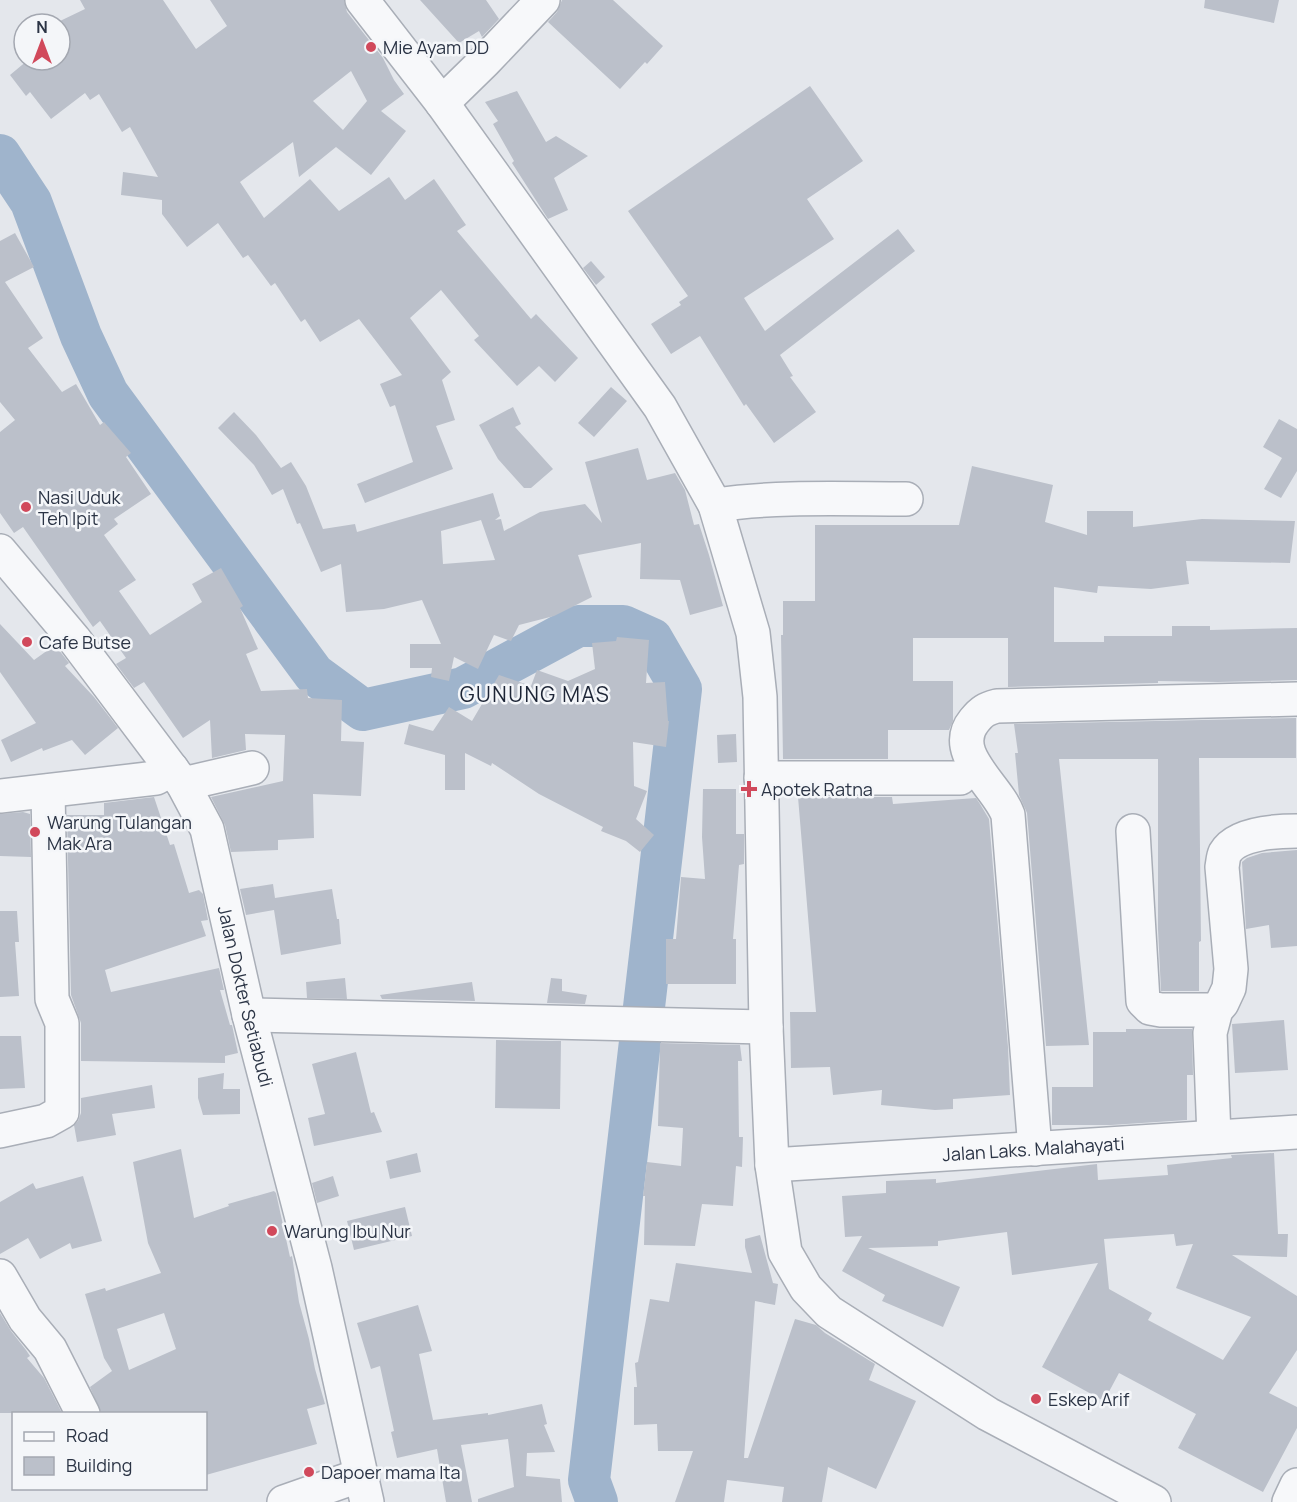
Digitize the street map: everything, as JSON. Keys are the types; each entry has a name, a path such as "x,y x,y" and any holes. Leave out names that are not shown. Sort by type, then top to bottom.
{"street":[{"path":"362,0 442,103 660,407 715,505 753,633 760,697 766,1027 772,1165 784,1252 806,1288 829,1312 988,1414 1154,1502"},
{"path":"442,103 543,0"},
{"path":"715,505 791,499 906,499"},
{"name":"Jalan Dokter Setiabudi","path":"0,551 74,639 177,777 207,829 249,1015 315,1268 364,1488"},
{"path":"1035,1149 1008,815 1004,805 972,761 967,744 969,728 983,710 997,706 1297,699"},
{"path":"0,796 252,768"},
{"path":"761,778 960,778"},
{"path":"0,1131 46,1121 62,1112 62,1023 52,999 48,791"},
{"path":"1132,831 1143,1001 1150,1008 1161,1010 1216,1010"},
{"path":"1214,1137 1210,1033 1216,1010 1229,988 1231,969 1222,867 1224,854 1229,847 1249,836 1297,831"},
{"path":"249,1015 766,1027"},
{"name":"Jalan Laks. Malahayati","path":"772,1165 1297,1132"},
{"path":"0,1276 25,1319 50,1349 82,1412"},
{"path":"1289,1502 1297,1485"},
{"path":"284,1502 364,1488"}],"building":[{"path":"80,0 163,0 196,49 227,26 210,0 344,0 347,12 383,58 404,94 381,111 406,131 371,175 336,147 299,177 293,142 240,182 264,218 310,179 339,211 389,177 405,200 434,179 466,225 457,231 531,319 536,314 578,358 555,382 539,366 517,386 474,340 479,336 441,290 410,318 451,372 442,380 455,420 436,426 453,469 365,503 357,484 413,462 395,405 390,407 380,384 402,375 359,319 320,342 305,319 301,322 275,283 271,286 248,255 243,258 218,223 187,247 162,214 162,200 121,195 123,172 158,177 130,127 122,132 99,94 90,100 85,93 51,119 30,92 26,96 10,75 14,72 72,72 72,15 85,9","holes":["351,71 367,101 343,130 313,101"]},
{"path":"420,0 486,0 499,19 482,37 479,31 459,43"},
{"path":"562,0 613,0 663,46 620,89 548,22 557,12"},
{"path":"1205,0 1279,0 1274,23 1204,8"},
{"path":"810,86 863,161 807,199 834,239 744,298 765,331 898,229 915,251 780,355 793,376 790,377 816,412 774,443 746,404 744,406 700,336 671,354 651,324 681,305 679,302 688,296 628,211"},
{"path":"517,91 546,142 556,136 588,156 554,178 568,210 548,219 512,163 514,161 493,124 498,121 485,102"},
{"path":"15,233 34,267 5,282 43,338 28,348 62,392 76,384 100,425 104,422 131,453 126,457 151,494 114,519 118,524 104,535 136,580 119,591 150,635 202,602 192,584 221,568 243,606 240,608 258,649 246,654 261,691 307,689 308,698 342,700 341,741 364,742 361,796 313,794 314,838 278,840 278,850 231,852 225,825 211,797 283,781 285,735 245,734 246,750 212,758 210,720 183,738 144,682 134,688 116,664 126,658 100,621 93,627 23,527 14,533 0,513 0,432 15,420 0,402 0,241"},
{"path":"591,261 605,277 596,285 583,268"},
{"path":"611,387 627,401 594,437 578,423"},
{"path":"513,407 521,424 515,427 553,469 531,488 524,488 498,459 479,425"},
{"path":"234,412 256,435 281,468 291,462 306,486 323,529 355,524 357,532 493,493 500,516 495,520 501,519 504,531 540,512 585,504 602,523 585,462 638,448 647,480 675,473 685,490 694,525 699,524 723,606 690,615 680,580 640,579 641,543 578,555 592,597 554,616 519,625 511,641 494,635 478,669 454,657 449,681 431,677 432,668 410,668 410,644 441,644 422,600 384,609 346,612 341,564 321,572 300,523 297,524 283,489 272,495 254,465 218,428","holes":["481,520 495,560 443,564 441,531"]},
{"path":"1279,419 1297,429 1297,471 1281,498 1264,489 1282,458 1263,447"},
{"path":"972,466 1053,485 1045,522 1087,535 1087,511 1133,511 1133,527 1202,519 1295,521 1290,563 1186,561 1189,584 1151,589 1098,586 1097,593 1054,587 1054,642 1104,642 1104,636 1172,636 1172,626 1210,626 1210,630 1297,628 1297,680 1158,681 1158,683 1008,687 1008,638 913,638 913,681 953,681 953,721 949,730 888,730 888,759 783,759 781,635 783,635 783,601 815,601 815,525 959,525"},
{"path":"0,624 34,660 55,645 69,663 65,666 94,697 118,728 85,755 72,740 43,751 42,748 11,762 1,740 36,723 0,672"},
{"path":"617,637 649,640 646,683 665,682 669,721 666,747 633,742 634,786 647,791 636,819 654,835 640,852 626,841 601,831 603,827 539,794 492,763 491,766 465,753 465,790 445,790 445,755 404,744 409,724 433,731 449,707 472,721 499,675 531,686 537,670 568,681 595,669 592,643 616,641"},
{"path":"1296,718 1296,758 1199,758 1201,941 1199,942 1199,991 1161,991 1158,929 1158,759 1059,759 1089,1045 1046,1046 1027,813 1019,795 1015,753 1018,753 1014,724"},
{"path":"736,734 737,762 718,763 717,735"},
{"path":"703,789 736,789 736,834 744,834 744,864 739,865 733,939 736,939 736,984 666,984 666,939 676,939 681,877 705,879 702,837"},
{"path":"154,797 170,845 174,844 189,893 199,890 203,894 208,920 201,921 206,936 105,970 111,992 219,968 224,990 220,990 230,1025 232,1025 238,1053 225,1056 225,1063 81,1061 81,1023 71,995 67,815 104,815 104,803"},
{"path":"798,797 892,797 893,804 976,798 989,819 1010,1095 953,1099 953,1109 935,1110 881,1105 882,1090 833,1095 830,1067 791,1068 790,1012 816,1012"},
{"path":"23,812 30,814 31,857 0,856 0,814"},
{"path":"1297,850 1297,946 1271,948 1269,925 1246,929 1242,862 1262,853"},
{"path":"273,884 275,898 332,889 337,919 339,919 341,944 281,955 274,910 246,915 240,889"},
{"path":"0,911 17,911 19,942 15,942 19,996 0,997"},
{"path":"345,978 347,999 307,998 306,982"},
{"path":"551,978 562,979 562,991 587,995 585,1004 547,1003"},
{"path":"472,982 475,1001 382,999 380,995"},
{"path":"1284,1020 1288,1070 1235,1073 1232,1024"},
{"path":"1126,1029 1192,1029 1193,1075 1187,1075 1187,1120 1111,1125 1052,1125 1052,1087 1093,1087 1093,1032 1126,1032"},
{"path":"0,1036 21,1036 25,1088 0,1089"},
{"path":"496,1040 561,1041 560,1109 495,1108"},
{"path":"660,1043 740,1045 742,1061 738,1061 739,1137 743,1137 742,1167 736,1166 733,1206 702,1204 695,1246 644,1245 645,1196 643,1196 647,1162 681,1166 683,1128 658,1126"},
{"path":"356,1052 371,1113 374,1112 382,1132 314,1146 308,1118 325,1114 312,1064"},
{"path":"224,1073 223,1089 240,1089 240,1114 203,1115 198,1098 198,1078"},
{"path":"152,1085 155,1108 112,1114 116,1135 77,1142 74,1125 81,1113 81,1098"},
{"path":"181,1149 194,1218 229,1206 228,1204 274,1191 276,1193 290,1257 292,1256 299,1302 325,1404 307,1409 317,1444 207,1475 207,1412 101,1412 90,1387 112,1371 104,1358 85,1294 105,1288 106,1291 161,1273 148,1243 133,1162","holes":["164,1313 176,1349 129,1370 117,1329"]},
{"path":"417,1153 421,1172 390,1179 386,1161"},
{"path":"1274,1153 1278,1234 1288,1234 1287,1257 1232,1255 1297,1296 1297,1350 1269,1393 1297,1407 1297,1428 1263,1492 1178,1448 1196,1414 1119,1373 1104,1401 1042,1367 1098,1263 1012,1275 1007,1232 938,1241 938,1246 868,1248 960,1287 943,1327 882,1301 885,1295 842,1271 862,1236 845,1237 842,1196 886,1193 886,1181 936,1179 936,1183 1097,1164 1098,1180 1168,1175 1167,1165 1232,1158 1231,1155","holes":["1174,1234 1176,1246 1193,1244 1176,1288 1251,1317 1223,1360 1148,1320 1152,1313 1109,1289 1104,1239"]},
{"path":"83,1176 102,1241 72,1249 70,1243 40,1259 28,1238 0,1254 0,1202 33,1183 36,1189"},
{"path":"333,1176 339,1196 317,1203 312,1183"},
{"path":"405,1207 412,1236 354,1250 347,1221"},
{"path":"760,1235 773,1283 778,1284 775,1305 755,1301 744,1458 748,1458 795,1319 816,1325 875,1364 869,1380 916,1401 876,1489 828,1467 822,1502 782,1502 784,1487 727,1480 724,1502 675,1502 693,1451 658,1451 657,1424 634,1425 634,1387 637,1387 635,1363 638,1362 650,1299 669,1302 676,1263 752,1273 745,1239"},
{"path":"418,1305 432,1351 419,1354 433,1420 488,1413 488,1415 542,1404 547,1424 544,1425 555,1452 527,1453 526,1476 560,1479 562,1502 478,1502 478,1499 514,1487 508,1439 461,1445 472,1502 446,1502 437,1449 397,1458 391,1432 394,1431 380,1366 371,1369 357,1323"},
{"path":"0,1313 30,1356 27,1358 44,1378 61,1412 0,1413"}],"waterway":[{"path":"0,155 31,202 81,336 108,394 314,674 363,710 463,688 578,626 623,626 652,639 681,689 589,1480 597,1502"}],"place":[{"name":"Mie Ayam DD","path":"371,47"},
{"name":"Nasi Uduk Teh Ipit","path":"26,507"},
{"name":"Cafe Butse","path":"27,642"},
{"name":"Apotek Ratna","path":"749,789"},
{"name":"Warung Tulangan Mak Ara","path":"35,832"},
{"name":"Warung Ibu Nur","path":"272,1231"},
{"name":"Eskep Arif","path":"1036,1399"},
{"name":"Dapoer mama Ita","path":"309,1472"}],"district":[{"name":"GUNUNG MAS","path":"535,694"}]}
